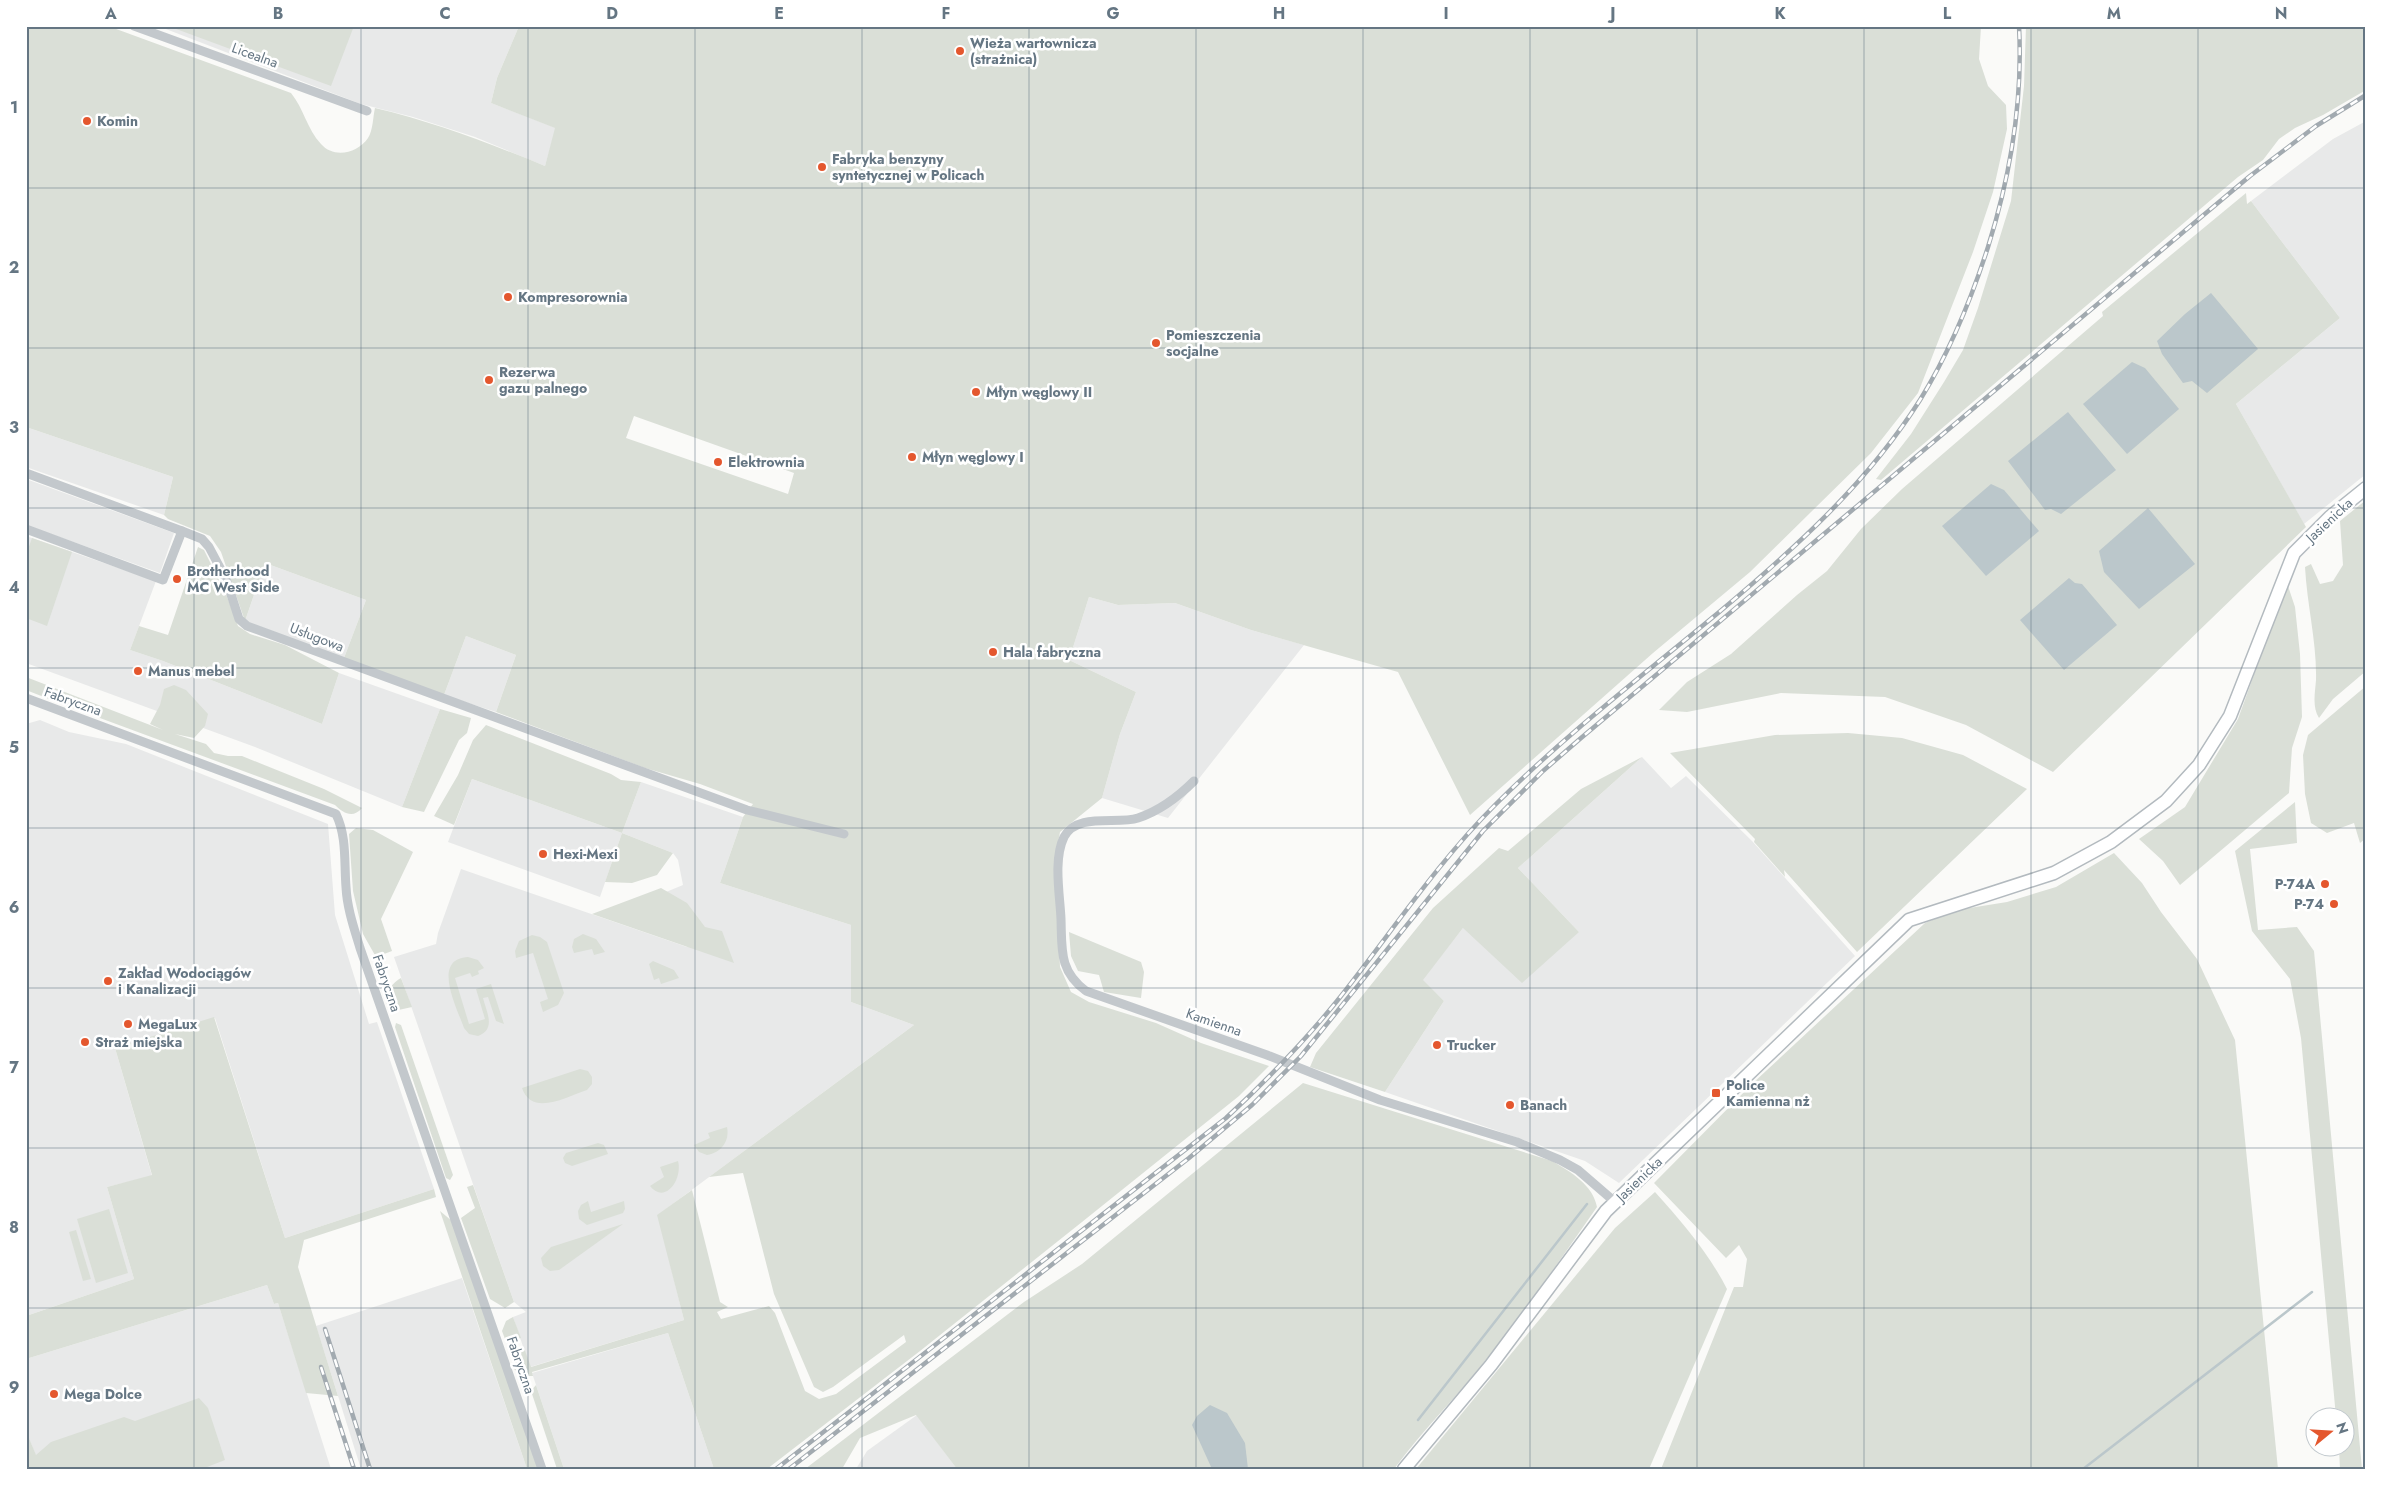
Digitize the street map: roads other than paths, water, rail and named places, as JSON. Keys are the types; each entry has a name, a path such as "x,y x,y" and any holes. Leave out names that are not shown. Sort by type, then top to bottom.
{"main road":[{"name":"Jasienicka","path":"1404,1469 1491,1366 1584,1238 1615,1202 1909,920 2054,873 2111,842 2166,802 2198,765 2230,716 2294,553 2330,517 2366,488"}],"street":[{"name":"Licealna","path":"134,26 367,111"},
{"name":"Usługowa","path":"26,473 202,539 215,555 226,579 239,618 247,626 747,810 844,834"},
{"path":"26,529 163,580 182,531"},
{"name":"Fabryczna","path":"26,698 336,814 342,826 344,838 348,903 360,948 542,1469"},
{"name":"Kamienna","path":"1194,780 1178,796 1139,818 1120,822 1086,822 1071,828 1065,835 1059,863 1062,943 1063,959 1072,980 1086,991 1267,1055 1380,1100 1494,1134 1543,1152 1578,1170 1615,1202"}],"waterway":[{"path":"1418,1420 1587,1204"},
{"path":"2083,1469 2312,1292"}],"railway":[{"path":"776,1469 1226,1118 1284,1061 1324,1017 1453,851 1495,805 1576,730 1774,565 1853,488 1899,431 1931,382 1950,345 1974,287 1996,220 2009,166 2017,110 2020,54 2019,26"},
{"path":"789,1469 1189,1158 1252,1105 1301,1056 1483,831 1543,771 2250,176 2316,126 2366,95"},
{"path":"325,1329 370,1469"},
{"path":"321,1367 354,1469"}],"place":[{"name":"Wieża wartownicza (strażnica)","path":"960,51"},
{"name":"Komin","path":"87,121"},
{"name":"Fabryka benzyny syntetycznej w Policach","path":"822,167"},
{"name":"Kompresorownia","path":"508,297"},
{"name":"Pomieszczenia socjalne","path":"1156,343"},
{"name":"Rezerwa gazu palnego","path":"489,380"},
{"name":"Młyn węglowy II","path":"976,392"},
{"name":"Młyn węglowy I","path":"912,457"},
{"name":"Elektrownia","path":"718,462"},
{"name":"Brotherhood MC West Side","path":"177,579"},
{"name":"Hala fabryczna","path":"993,652"},
{"name":"Manus mebel","path":"138,671"},
{"name":"Hexi-Mexi","path":"543,854"},
{"name":"P-74A","path":"2325,884"},
{"name":"P-74","path":"2334,904"},
{"name":"Zakład Wodociągów i Kanalizacji","path":"108,981"},
{"name":"MegaLux","path":"128,1024"},
{"name":"Straż miejska","path":"85,1042"},
{"name":"Trucker","path":"1437,1045"},
{"name":"Police Kamienna nż","path":"1716,1093"},
{"name":"Banach","path":"1510,1105"},
{"name":"Mega Dolce","path":"54,1394"}]}
